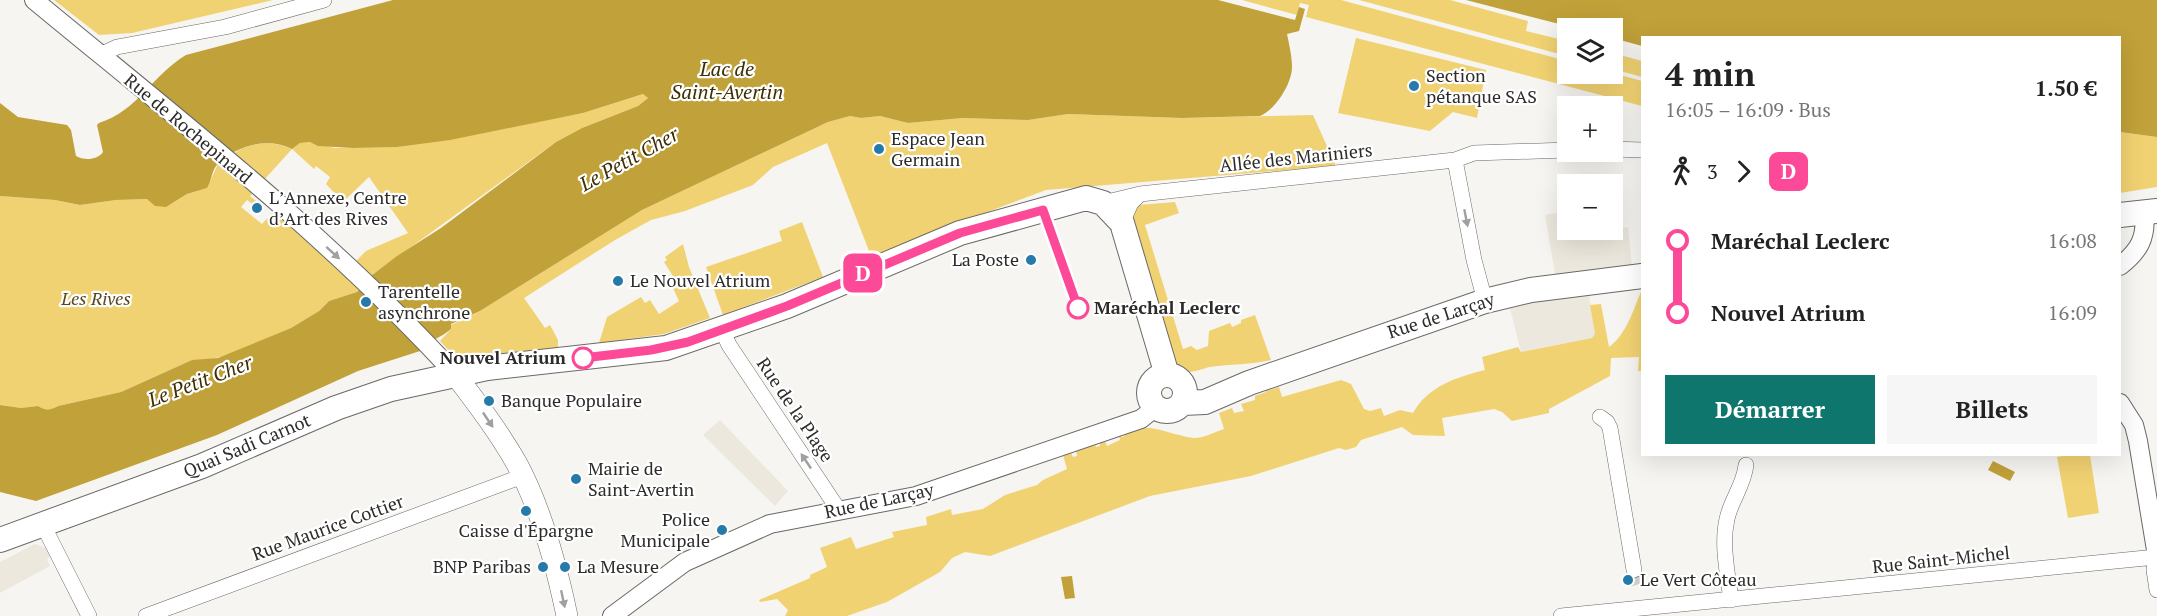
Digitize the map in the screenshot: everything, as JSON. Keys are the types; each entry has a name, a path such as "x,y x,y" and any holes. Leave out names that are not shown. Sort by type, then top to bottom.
{"main road":[{"name":"Quai Sadi Carnot","path":"0,539 202,466 361,398 454,373 651,350 722,330 960,233 1086,198 1103,203"},
{"path":"1103,203 1122,223 1172,386"},
{"path":"1052,207 1080,208 1097,214 1106,223 1172,386"},
{"path":"2121,215 2151,211"},
{"name":"Rue de Larçay","path":"1156,407 1168,411 1172,386 1202,387 1246,384 1485,301 1531,290 1641,276"},
{"name":"Rue de Rochepinard","path":"454,373 480,408 523,476 558,579 567,616"}],"street":[{"name":"Rue de Rochepinard","path":"34,0 225,159 365,282 454,373"},
{"path":"100,55 117,47 225,27 324,0"},
{"path":"1623,149 1641,150"},
{"name":"Allée des Mariniers","path":"1103,203 1140,194 1455,160 1474,153 1557,150"},
{"path":"1455,160 1474,260 1485,301"},
{"path":"1122,223 1131,203 1140,194"},
{"path":"2121,265 2141,246 2145,225 2151,211"},
{"name":"Rue de la Plage","path":"722,330 729,345 838,510"},
{"path":"2121,405 2134,425 2138,441 2156,556 2154,570 2157,590"},
{"name":"Rue de Larçay","path":"612,616 685,562 776,522 916,496 1141,419 1156,407"},
{"path":"1600,417 1608,422 1610,428 1634,570"},
{"path":"1731,600 1726,543 1727,519 1743,482 1746,465"},
{"name":"Rue Maurice Cottier","path":"146,616 523,476"},
{"path":"42,524 89,616"},
{"name":"Rue Saint-Michel","path":"1561,616 2156,556"}],"shaded area":[{"path":"1557,213 1557,240 1623,240 1623,228 1628,227 1632,266 1555,274 1545,215"},
{"path":"1588,290 1595,334 1592,338 1521,352 1509,304"},
{"path":"720,420 788,491 775,506 703,435"},
{"path":"35,544 46,548 50,557 47,559 50,566 0,593 0,562"}],"green space":[{"path":"54,0 273,0 132,33 99,35"},
{"path":"1242,0 1341,0 1557,58 1557,83 1306,17 1309,5 1300,3 1297,15"},
{"path":"1359,0 1450,0 1528,21 1526,31 1557,39 1557,53"},
{"name":"Section pétanque SAS","path":"1356,38 1486,70 1477,118 1453,112 1430,131 1338,113"},
{"path":"1623,56 1641,61 1641,77 1623,72"},
{"path":"1623,76 1641,81 1641,106 1623,101 1623,96 1604,96 1559,84 1623,84"},
{"path":"643,94 648,98 638,106 582,128 556,142 371,276 356,261 366,251 408,233 369,177 343,202 326,184 330,177 316,166 314,169 292,149 300,143 310,142 335,148 397,147 583,113"},
{"path":"1068,114 1182,118 1313,115 1336,166 1046,190 871,256 827,143 773,167 753,185 685,211 651,220 524,298 545,328 550,325 558,340 558,349 463,356 451,353 440,341 451,329 451,325 480,311 642,210 828,122 850,116 861,118 880,116 908,123 963,118 1028,120"},
{"path":"2121,132 2157,137 2157,187 2121,193"},
{"path":"270,143 292,149 264,180 233,154 246,147"},
{"name":"Les Rives","path":"218,164 253,193 250,196 256,201 252,204 247,200 241,207 262,224 274,211 359,288 357,292 329,301 319,311 291,328 228,355 207,360 192,360 121,392 48,409 38,406 21,408 0,405 0,196 55,200 80,205 147,199 171,204 187,194 207,188"},
{"path":"1175,202 1179,213 1145,225 1183,349 1191,346 1197,350 1208,346 1209,331 1230,323 1232,327 1241,323 1241,320 1255,315 1271,360 1210,367 1191,372 1178,371 1133,217 1138,205"},
{"path":"802,222 823,277 723,315 706,267 782,241 779,231"},
{"path":"683,244 689,267 710,318 664,334 599,343 607,317 641,297 645,303 650,300 659,314 679,301 673,288 678,284 664,262 667,260 665,257"},
{"path":"1641,292 1641,371 1638,371 1639,357 1611,358 1610,376 1549,409 1549,413 1512,421 1502,412 1494,409 1442,418 1445,436 1413,435 1402,427 1361,440 1356,447 1346,450 1339,448 1251,476 1150,496 990,556 965,552 952,558 940,572 887,602 847,616 785,616 788,610 777,599 760,602 759,600 810,578 810,575 827,567 820,548 851,537 856,549 894,537 892,532 927,525 926,517 951,509 952,515 983,509 1005,495 1037,485 1067,469 1063,455 1071,453 1073,457 1077,456 1076,451 1095,444 1096,447 1100,446 1100,442 1105,441 1107,446 1120,440 1119,436 1123,437 1137,428 1155,429 1193,438 1208,435 1224,429 1219,413 1232,408 1234,413 1244,411 1241,404 1255,400 1255,396 1266,392 1264,386 1267,385 1269,390 1279,387 1282,397 1341,380 1351,384 1364,409 1370,411 1381,408 1384,416 1400,410 1413,413 1435,389 1464,376 1485,370 1482,357 1518,347 1521,352 1592,338 1595,334 1590,305 1601,304 1609,347 1621,335"},
{"path":"2090,456 2099,513 2068,518 2057,457"}],"water":[{"name":"Lac de Saint-Avertin","path":"393,0 1218,0 1295,20 1299,7 1305,9 1299,31 1287,34 1292,63 1289,81 1277,102 1260,116 1182,118 1068,114 1028,120 963,118 908,123 880,116 861,118 850,116 828,122 642,210 480,311 451,324 451,329 420,351 358,371 217,435 36,501 0,492 0,405 21,408 38,406 48,409 121,392 192,360 218,358 291,328 319,311 329,301 357,292 371,276 397,256 441,228 556,142 582,128 638,106 648,98 643,94 583,113 450,140 397,147 318,146 310,142 300,143 292,149 273,143 252,145 223,159 213,171 207,188 187,194 166,207 155,206 147,199 80,205 55,200 0,196 0,103 18,117 67,125 71,130 76,156 91,159 103,152 97,125 125,110 174,63 186,55"},
{"path":"1466,0 2157,0 2157,137 2121,132 2121,36 1641,36 1641,46 1623,41 1623,18 1557,18 1557,23"},
{"path":"1993,461 2015,472 2010,481 1988,470"},
{"path":"1072,576 1075,598 1065,599 1061,577"}],"tunnel":[{"path":"1634,570 1639,588"}],"bus line":[{"name":"D","path":"583,358 666,348 688,342 787,306 960,233 1043,210 1078,308"}],"place":[{"name":"Section pétanque SAS","path":"1414,86"},
{"name":"Espace Jean Germain","path":"879,149"},
{"name":"LʼAnnexe, Centre dʼArt des Rives","path":"257,208"},
{"name":"La Poste","path":"1031,260"},
{"name":"Le Nouvel Atrium","path":"618,281"},
{"name":"Tarentelle asynchrone","path":"366,302"},
{"name":"Maréchal Leclerc","path":"1078,308"},
{"name":"Nouvel Atrium","path":"583,358"},
{"name":"Banque Populaire","path":"489,401"},
{"name":"Mairie de Saint-Avertin","path":"576,479"},
{"name":"Caisse d'Épargne","path":"526,511"},
{"name":"Police Municipale","path":"722,530"},
{"name":"BNP Paribas","path":"543,567"},
{"name":"La Mesure","path":"565,567"},
{"name":"Le Vert Côteau","path":"1628,580"}],"water label":[{"name":"Le Petit Cher","path":"629,159"},
{"name":"Le Petit Cher","path":"200,381"}]}
